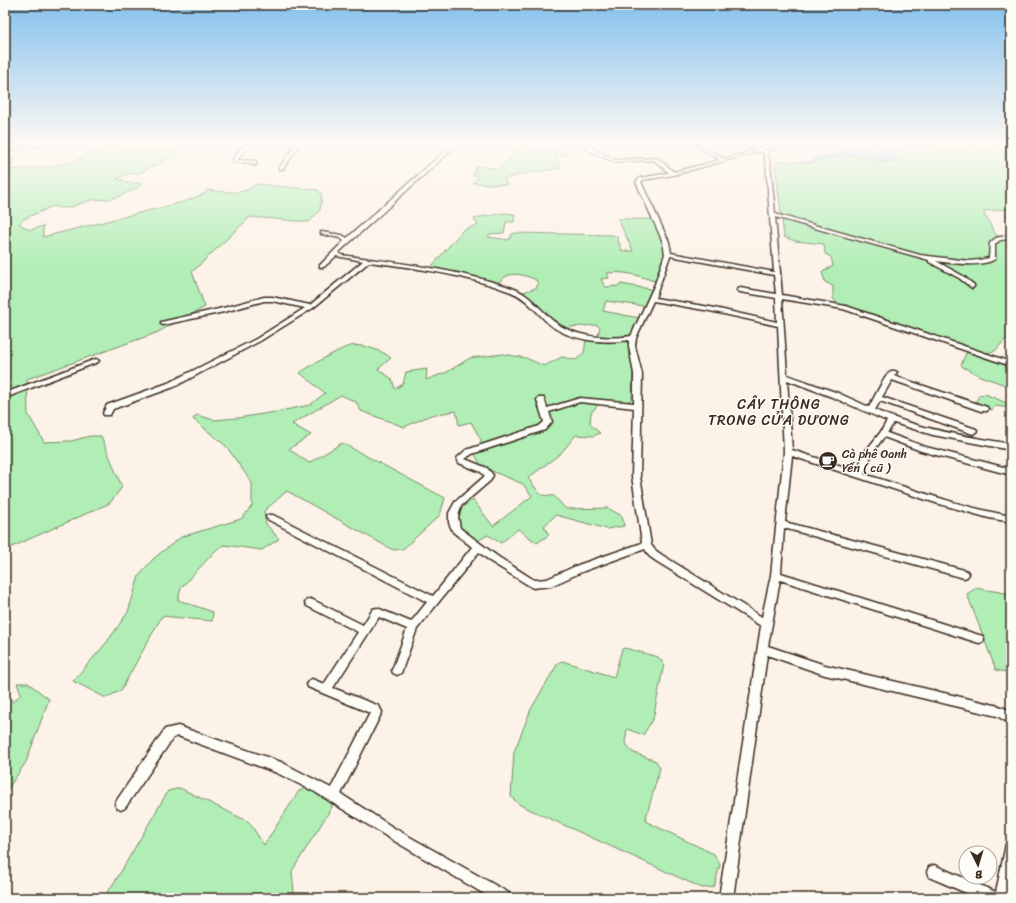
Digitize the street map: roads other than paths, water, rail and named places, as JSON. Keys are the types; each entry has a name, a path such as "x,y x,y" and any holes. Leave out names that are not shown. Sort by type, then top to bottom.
{"street":[{"path":"322,266 335,254 336,250 409,186"},
{"path":"640,186 666,242 668,254 651,299 633,338 632,346 638,374 636,406 636,476 647,545 652,553 659,558 766,624"},
{"path":"726,898 766,624 776,575 788,452 779,296 770,186"},
{"path":"772,216 924,258 980,263 988,262 992,259 992,244 998,239 1011,236"},
{"path":"323,233 348,241"},
{"path":"335,254 345,257 442,271 513,290 530,300 556,326 574,334 624,340 633,338"},
{"path":"668,254 776,274"},
{"path":"924,258 962,277 972,286"},
{"path":"107,413 110,407 171,385 199,372 258,340 311,307 368,260"},
{"path":"740,290 844,307 1011,364"},
{"path":"163,324 264,299 272,299 311,307"},
{"path":"651,299 710,308 780,325"},
{"path":"5,396 96,361"},
{"path":"870,411 891,374 984,409"},
{"path":"784,376 835,395 892,420 939,434 1011,447"},
{"path":"878,398 973,431"},
{"path":"541,400 548,422 542,428 469,452 461,458 462,461 484,470 489,475 488,478 458,504 454,512 453,524 456,530 478,547 533,584 548,583 581,568 647,545"},
{"path":"544,411 580,400 636,406"},
{"path":"860,475 864,458 868,450 883,434 886,427 892,420"},
{"path":"883,434 924,449 1011,472"},
{"path":"788,452 939,501 989,515 1011,519"},
{"path":"270,517 434,601"},
{"path":"780,524 964,574"},
{"path":"397,670 414,627 478,547"},
{"path":"776,575 979,639"},
{"path":"310,603 365,630"},
{"path":"326,690 377,612 414,627"},
{"path":"763,649 825,670 999,711 1008,715 1011,719"},
{"path":"312,684 375,710 376,712 333,797"},
{"path":"121,804 169,733 178,731 281,768 319,788 390,832 504,898"},
{"path":"1002,898 1011,849"},
{"path":"934,872 994,898"}],"place":[{"name":"Cà phê Oanh Yến ( cũ )","path":"828,461"}],"district":[{"name":"CÂY THÔNG TRONG CỬA DƯƠNG","path":"779,412"}]}
